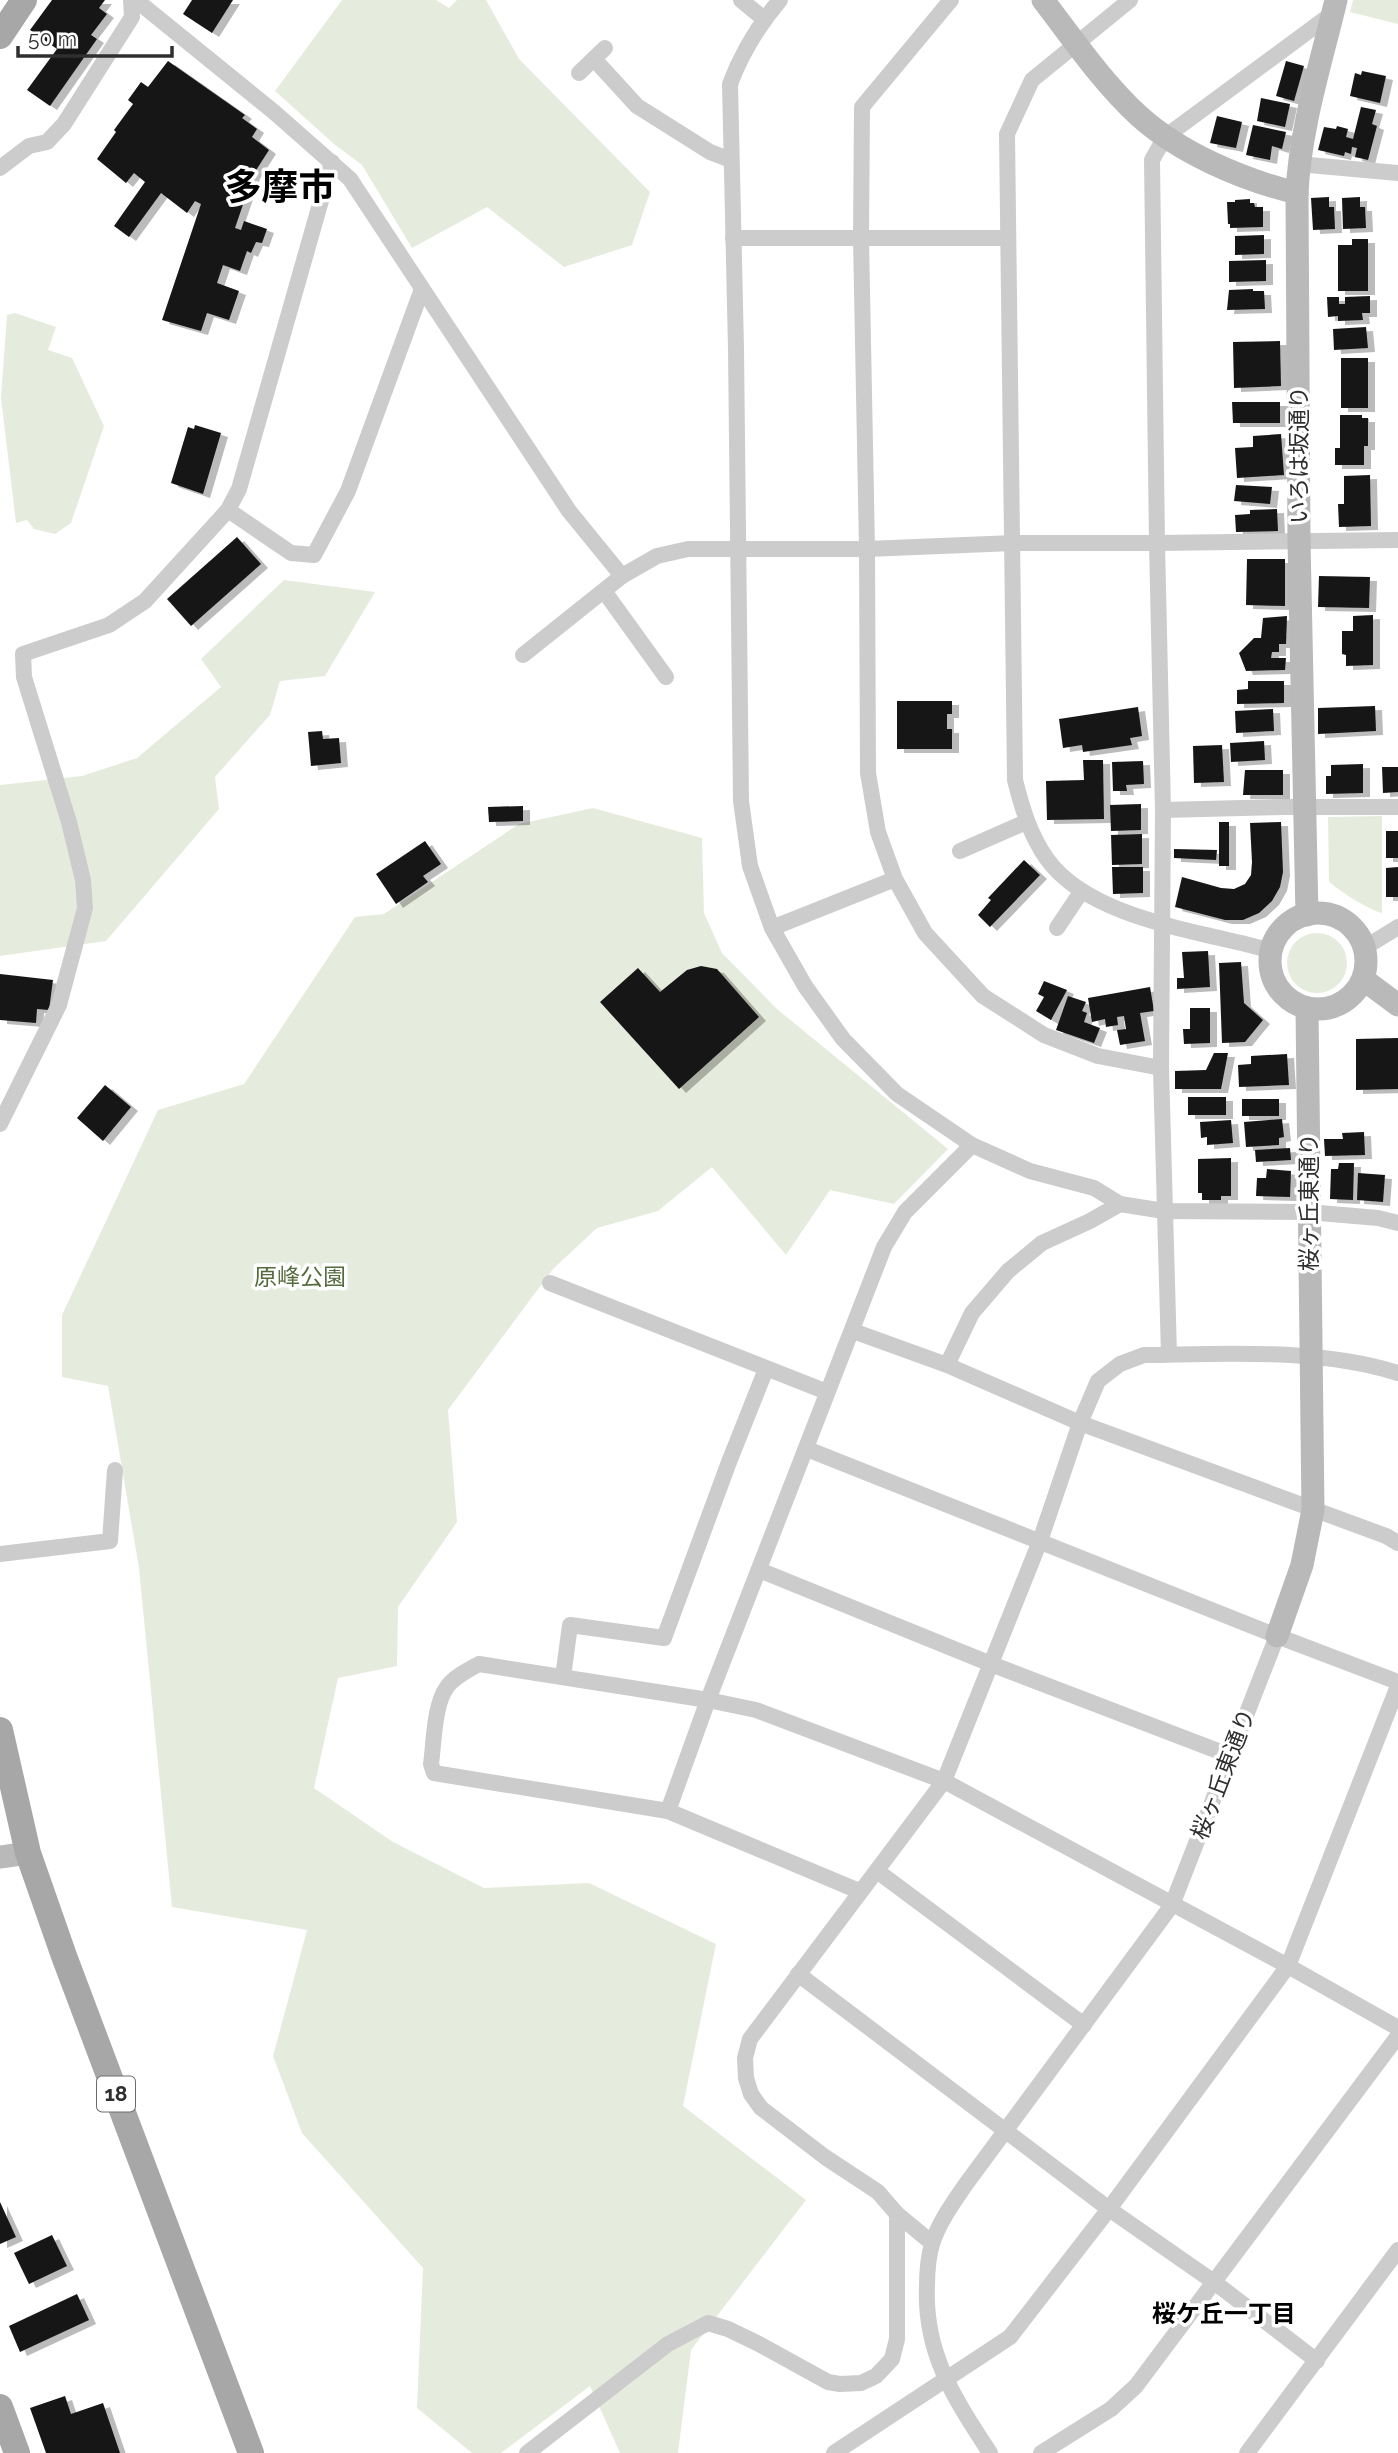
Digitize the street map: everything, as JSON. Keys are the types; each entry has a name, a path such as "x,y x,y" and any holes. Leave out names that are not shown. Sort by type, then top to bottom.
{"main road":[{"path":"0,36 24,0"},
{"name":"18","path":"0,1730 28,1853 64,1956 251,2453"},
{"path":"0,2407 17,2453"}],"street":[{"path":"0,168 29,146 47,142 64,124 132,17 131,0"},
{"path":"136,0 274,112 350,179 569,511 622,576"},
{"path":"741,0 764,19"},
{"path":"780,0 764,19 742,54 730,84 741,801 750,866 772,928 805,986 843,1039 897,1094 972,1145 1030,1171 1094,1188 1120,1204 1164,1211 1308,1212 1398,1223"},
{"path":"951,0 862,107 867,774 878,832 895,879 925,933 983,996 1044,1035 1098,1056 1161,1068"},
{"path":"1043,0 1118,95 1165,137 1252,180 1297,193"},
{"path":"1130,0 1032,80 1007,134 1015,780 1026,822 1048,860 1082,892 1103,903 1163,924 1272,951"},
{"path":"1169,1354 1161,1068 1163,810 1152,160 1165,137 1335,6"},
{"name":"いろは坂通り","path":"1307,915 1299,541 1297,193 1298,164 1335,6"},
{"path":"579,73 600,54 637,106 710,152 731,160"},
{"path":"0,1124 60,1005 85,908 83,880 69,822 24,677 23,654 109,625 145,601 228,510 239,489 332,162"},
{"path":"1298,164 1398,173"},
{"path":"733,237 1007,238"},
{"path":"228,510 291,553 314,555 348,491 422,289"},
{"path":"523,655 622,576 657,556 688,550 866,549 1014,543 1398,540"},
{"path":"604,591 666,677"},
{"path":"1163,810 1398,807"},
{"path":"960,851 1026,822"},
{"path":"772,928 895,879"},
{"path":"1057,929 1082,892"},
{"path":"1324,914 1349,924 1364,947 1366,963 1363,979 1346,1000 1335,1006 1321,1009 1293,1003 1282,993 1272,973 1272,951 1277,938 1285,927 1307,915 1324,914"},
{"path":"1364,947 1398,927"},
{"path":"1363,979 1398,1005"},
{"name":"桜ヶ丘東通り","path":"990,2453 945,2381 934,2350 926,2314 932,2243 948,2211 1172,1905 1302,1565 1313,1510 1307,1008"},
{"path":"668,1811 708,1700 884,1247 905,1212 972,1145"},
{"path":"947,1366 972,1313 1008,1271 1042,1243 1120,1204"},
{"path":"550,1283 827,1392"},
{"path":"853,1331 947,1366 1080,1423 1387,1536 1398,1543"},
{"path":"932,2243 897,2214 878,2192 761,2108 751,2094 745,2068 750,2039 944,1781 1040,1541 1080,1423 1098,1381 1119,1364 1144,1354 1310,1356 1366,1364 1398,1374"},
{"path":"563,1677 570,1625 664,1638 766,1369"},
{"path":"807,1449 1398,1684 1288,1966 1109,2209 1010,2337 834,2453"},
{"path":"0,1554 110,1541 116,1470"},
{"path":"759,1570 990,1664 1231,1756"},
{"path":"859,1891 668,1811 434,1773 431,1764 439,1705 446,1687 479,1664 756,1710 944,1781 1398,2028"},
{"path":"0,1857 28,1853"},
{"path":"877,1871 1084,2025"},
{"path":"798,1974 1109,2209 1214,2283 1317,2361"},
{"path":"1041,2453 1111,2409 1136,2386 1398,2036"},
{"path":"527,2453 667,2344 708,2323 717,2324 759,2344 828,2382 853,2384 876,2376 892,2359 897,2339 897,2214"},
{"path":"1247,2453 1398,2250"}],"green space":[{"path":"342,0 436,0 449,8 457,0 486,0 519,59 650,192 632,245 564,267 487,207 412,248 362,165 334,144 275,91"},
{"path":"1353,0 1398,0 1398,24 1350,12"},
{"path":"15,313 56,327 48,350 72,358 104,426 71,523 55,534 34,529 27,520 16,523 1,398 7,315"},
{"path":"284,580 375,592 325,676 280,681 270,715 215,777 219,809 106,941 0,956 0,785 82,776 137,758 221,687 201,659"},
{"name":"原峰公園","path":"593,808 702,838 704,913 722,953 777,1009 948,1149 894,1204 830,1190 786,1255 712,1167 658,1211 597,1228 553,1269 448,1410 457,1522 398,1607 397,1666 338,1678 314,1788 393,1842 484,1888 589,1883 716,1944 683,2106 806,2200 691,2350 678,2453 620,2453 590,2386 501,2453 472,2453 417,2408 423,2268 302,2133 273,2056 307,1930 172,1907 139,1568 108,1386 62,1377 62,1315 158,1110 244,1084 355,917 384,914 519,824"},
{"path":"1382,816 1382,913 1354,899 1329,881 1328,817"},
{"path":"1311,933 1323,933 1339,941 1345,951 1345,975 1339,985 1323,993 1311,993 1295,985 1287,969 1287,957 1295,941"}],"building":[{"path":"52,0 105,0 99,8 107,14 91,35 97,39 50,106 27,90 57,49 30,30"},
{"path":"192,0 233,0 212,33 183,14"},
{"path":"168,61 245,115 242,118 257,129 252,137 269,150 253,175 235,228 241,230 244,221 267,229 262,243 256,242 251,253 247,251 240,271 223,265 217,283 239,291 229,320 207,313 201,331 162,320 201,204 195,201 187,213 161,193 129,237 114,226 145,182 134,173 126,183 97,159 133,104 128,100 141,82 148,87"},
{"path":"1286,61 1304,66 1294,101 1276,96"},
{"path":"1362,71 1386,76 1380,103 1350,96 1355,73 1361,75"},
{"path":"1261,98 1290,104 1285,127 1257,121"},
{"path":"1361,107 1376,110 1372,124 1377,126 1368,160 1355,157 1357,148 1352,147 1351,154 1345,152 1344,156 1318,150 1324,127 1348,129 1346,137 1353,139"},
{"path":"1217,116 1242,122 1236,148 1210,143"},
{"path":"1253,125 1286,132 1282,149 1272,146 1270,160 1246,155"},
{"path":"1329,197 1329,207 1334,207 1335,229 1313,230 1311,198"},
{"path":"1360,197 1360,207 1365,207 1366,228 1343,229 1342,198"},
{"path":"1250,199 1250,203 1254,203 1255,207 1263,207 1263,227 1230,228 1227,202"},
{"path":"1264,235 1264,254 1235,255 1235,236"},
{"path":"1352,239 1368,239 1368,291 1338,291 1338,245 1352,245"},
{"path":"1266,260 1266,281 1229,282 1229,261"},
{"path":"1229,290 1264,291 1265,309 1227,310"},
{"path":"1370,296 1370,313 1362,313 1363,320 1338,321 1338,316 1328,317 1327,297 1339,297 1339,304 1345,304 1345,297"},
{"path":"1366,327 1368,348 1334,350 1333,329"},
{"path":"1280,341 1281,386 1234,388 1233,342"},
{"path":"1341,358 1368,358 1368,408 1341,408"},
{"path":"1232,402 1280,402 1280,423 1233,423"},
{"path":"1340,415 1362,415 1362,418 1368,418 1368,446 1364,446 1364,465 1335,465 1335,448 1340,448"},
{"path":"195,425 221,433 203,494 171,483 188,427 194,429"},
{"path":"1281,434 1284,475 1237,478 1235,448 1253,447 1253,436"},
{"path":"1370,475 1371,526 1339,527 1338,504 1344,504 1344,476"},
{"path":"1236,485 1272,487 1270,504 1234,501"},
{"path":"1277,509 1278,531 1236,532 1235,515 1250,514 1250,510"},
{"path":"237,537 261,564 191,626 167,599"},
{"path":"1247,559 1285,559 1285,606 1246,605"},
{"path":"1319,576 1370,577 1369,608 1318,607"},
{"path":"1373,615 1373,665 1346,666 1346,655 1342,654 1342,631 1353,631 1353,616"},
{"path":"1287,616 1286,644 1279,644 1279,652 1272,652 1271,658 1286,658 1285,670 1246,671 1239,653 1254,638 1261,638 1263,618"},
{"path":"1248,681 1284,681 1284,703 1237,704 1237,690 1248,689"},
{"path":"897,701 952,701 952,714 947,714 947,729 952,729 952,749 897,749"},
{"path":"1375,706 1376,731 1318,734 1318,708"},
{"path":"1138,707 1142,736 1130,738 1132,745 1083,752 1082,745 1063,748 1059,719"},
{"path":"1273,709 1274,731 1236,733 1235,711"},
{"path":"322,731 323,739 339,738 341,763 311,766 308,732"},
{"path":"1264,741 1265,760 1231,762 1230,743"},
{"path":"1222,745 1224,782 1194,783 1193,746"},
{"path":"1083,760 1103,760 1104,819 1047,820 1046,781 1084,780"},
{"path":"1143,761 1144,784 1126,785 1127,791 1113,791 1112,762"},
{"path":"1363,764 1363,793 1326,794 1326,776 1331,776 1331,765"},
{"path":"1382,767 1398,767 1398,792 1383,793"},
{"path":"1245,770 1283,770 1283,795 1243,795"},
{"path":"1141,804 1141,830 1111,831 1110,805"},
{"path":"523,806 523,821 489,822 488,807"},
{"path":"1219,822 1229,822 1229,866 1219,866"},
{"path":"1281,822 1283,872 1280,887 1272,901 1259,913 1243,920 1225,920 1175,907 1182,877 1221,888 1234,889 1245,884 1251,875 1250,823"},
{"path":"1386,831 1398,831 1398,858 1386,858"},
{"path":"1142,834 1142,864 1112,865 1111,835"},
{"path":"425,841 441,864 423,876 428,882 396,904 376,874"},
{"path":"1174,849 1217,850 1216,860 1174,858"},
{"path":"1024,860 1040,875 990,927 978,915 991,900 988,898"},
{"path":"1112,867 1143,867 1143,893 1113,894"},
{"path":"1398,867 1398,897 1386,897 1386,868"},
{"path":"1208,951 1210,987 1177,989 1177,978 1184,978 1182,952"},
{"path":"1241,962 1244,1003 1263,1020 1245,1042 1222,1043 1219,963"},
{"path":"701,966 717,969 759,1017 679,1089 600,1002 638,968 660,992 687,970"},
{"path":"0,974 53,980 49,1010 37,1009 36,1023 0,1020"},
{"path":"1044,981 1067,990 1051,1020 1036,1011 1044,997 1038,994"},
{"path":"1150,987 1154,1011 1140,1013 1145,1041 1120,1045 1117,1030 1126,1029 1124,1016 1117,1017 1118,1025 1106,1027 1105,1019 1092,1022 1088,998"},
{"path":"1068,996 1086,1002 1082,1011 1087,1013 1084,1022 1100,1028 1094,1043 1056,1030"},
{"path":"1190,1008 1210,1008 1210,1043 1184,1044 1183,1029 1190,1029"},
{"path":"1398,1038 1398,1089 1356,1090 1356,1039"},
{"path":"1214,1053 1228,1053 1221,1089 1175,1089 1175,1071 1206,1070"},
{"path":"1287,1054 1289,1085 1239,1087 1238,1065 1251,1064 1251,1056"},
{"path":"105,1085 131,1107 103,1141 77,1118"},
{"path":"1188,1097 1226,1097 1226,1115 1188,1115"},
{"path":"1242,1099 1279,1099 1279,1116 1242,1116"},
{"path":"1282,1119 1284,1137 1279,1138 1279,1145 1246,1147 1244,1122"},
{"path":"1231,1120 1233,1143 1207,1145 1207,1137 1201,1138 1200,1122"},
{"path":"1364,1132 1365,1155 1325,1156 1324,1139 1343,1139 1342,1133"},
{"path":"1290,1148 1291,1160 1256,1162 1255,1150"},
{"path":"1231,1158 1231,1196 1221,1196 1221,1200 1202,1200 1202,1193 1198,1193 1198,1159"},
{"path":"1339,1163 1354,1163 1353,1200 1330,1199 1331,1169 1338,1169"},
{"path":"1267,1169 1291,1171 1290,1197 1256,1196 1257,1178 1266,1178"},
{"path":"1358,1173 1385,1175 1383,1202 1357,1200"},
{"path":"0,2202 16,2237 0,2244"},
{"path":"52,2235 67,2266 29,2284 14,2253"},
{"path":"77,2294 89,2320 20,2352 9,2326"},
{"path":"65,2396 71,2414 103,2403 120,2453 46,2453 30,2408"}],"district":[{"name":"多摩市","path":"280,187"},
{"name":"桜ケ丘一丁目","path":"1224,2314"}]}
